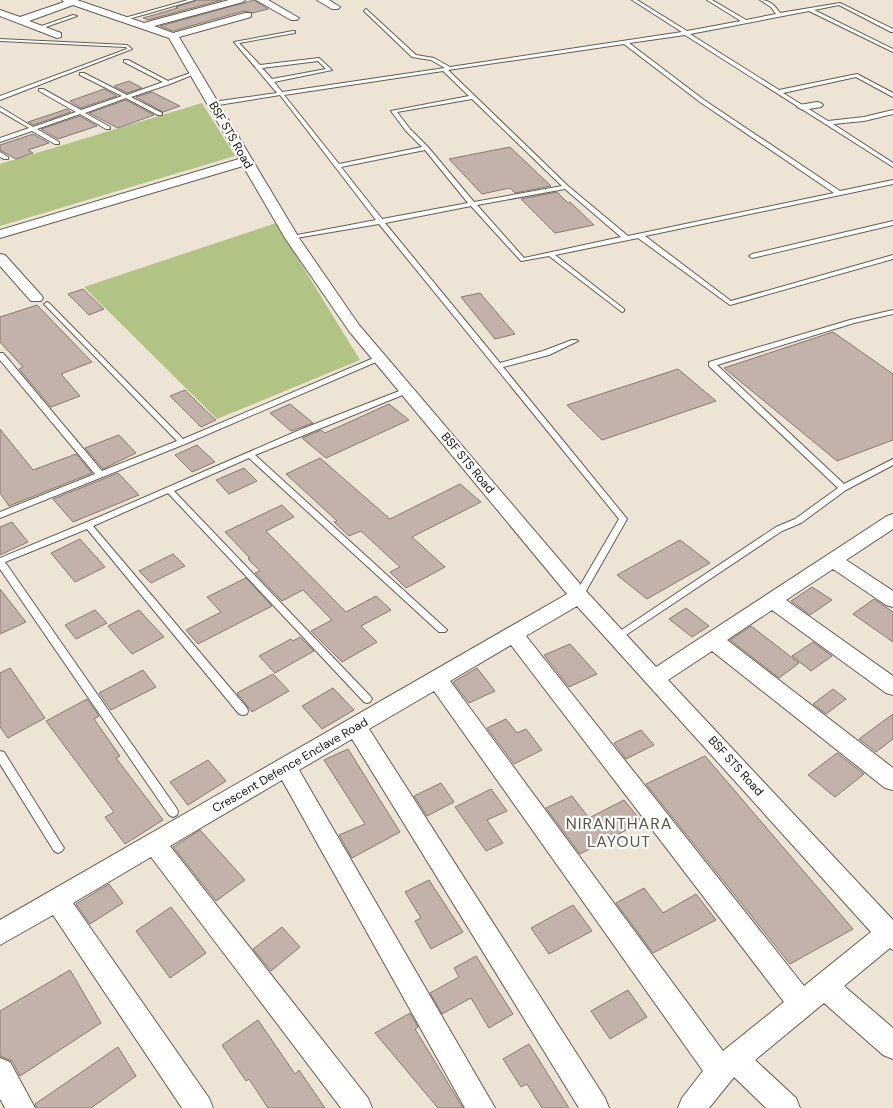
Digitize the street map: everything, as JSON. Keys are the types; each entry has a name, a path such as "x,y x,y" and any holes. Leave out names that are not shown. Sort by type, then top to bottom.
{"street":[{"path":"143,26 240,0"},
{"path":"261,0 294,18"},
{"path":"322,0 335,7"},
{"path":"19,21 72,6 123,19 173,36 248,16"},
{"path":"0,13 57,35"},
{"name":"BSF STS Road","path":"173,36 292,238 354,328 579,596 891,936"},
{"path":"803,107 817,105"},
{"path":"0,234 246,161"},
{"path":"0,258 42,301"},
{"path":"655,678 833,560 891,524"},
{"path":"833,560 893,600"},
{"name":"Crescent Defence Enclave Road","path":"0,933 579,596"},
{"path":"772,600 893,687"},
{"path":"513,634 802,1004"},
{"path":"712,640 893,781"},
{"path":"437,679 727,1065 786,1108"},
{"path":"356,726 595,1108"},
{"path":"286,767 481,1108"},
{"path":"154,843 358,1108"},
{"path":"57,900 199,1108"},
{"path":"692,1108 727,1065 824,986 891,936"},
{"path":"824,986 893,1046"},
{"path":"0,1072 21,1108"}],"lane":[{"path":"123,19 194,0"},
{"path":"634,0 893,164"},
{"path":"709,0 746,22"},
{"path":"762,0 773,6 778,16"},
{"path":"212,104 686,33 840,4 893,31"},
{"path":"38,28 72,6"},
{"path":"366,10 414,56 432,59 447,69 566,186 626,238"},
{"path":"810,10 893,51"},
{"path":"293,32 236,42 281,93 380,221 623,519 579,596"},
{"path":"0,40 128,46 130,49 0,98"},
{"path":"626,42 702,101 839,193"},
{"path":"259,67 319,58 330,70 271,81"},
{"path":"126,61 168,83"},
{"path":"0,140 195,73"},
{"path":"82,74 160,114"},
{"path":"779,92 857,75 893,96"},
{"path":"40,90 108,128"},
{"path":"474,97 394,111 472,204 523,260 893,182"},
{"path":"0,109 57,143"},
{"path":"828,123 864,119 893,112"},
{"path":"338,166 426,148"},
{"path":"0,154 6,158"},
{"path":"292,238 566,186"},
{"path":"752,256 893,223"},
{"path":"639,235 730,303 893,258"},
{"path":"550,254 622,310"},
{"path":"42,301 182,442"},
{"path":"842,488 712,364 852,321 893,312"},
{"path":"498,366 546,353 574,341"},
{"path":"0,355 100,474"},
{"path":"1,513 182,442 379,359"},
{"path":"173,812 0,562 90,526 250,455 406,390"},
{"path":"250,455 442,630"},
{"path":"617,637 779,529 798,521 842,488 893,462"},
{"path":"169,490 367,699"},
{"path":"90,526 243,710"},
{"path":"0,755 58,848"}],"green space":[{"path":"202,103 235,156 0,226 0,164"},
{"path":"276,223 360,360 217,419 84,287"}],"building":[{"path":"197,0 222,0 148,20 143,18 178,8 176,7"},
{"path":"254,0 268,9 253,13 244,11 173,31 160,26"},
{"path":"129,81 142,88 127,93 114,86"},
{"path":"104,89 117,96 81,108 70,101"},
{"path":"152,92 180,106 163,112 136,97"},
{"path":"126,100 154,115 118,128 89,113"},
{"path":"67,109 71,112 33,125 28,122"},
{"path":"80,116 97,126 58,139 41,129"},
{"path":"33,134 49,143 28,150 33,153 16,159 0,150 0,145"},
{"path":"510,147 551,186 515,193 510,188 482,194 449,159"},
{"path":"557,192 594,225 555,233 521,199"},
{"path":"83,289 104,309 89,315 68,294"},
{"path":"480,293 515,334 495,339 461,297"},
{"path":"37,305 92,362 61,374 80,396 51,407 19,369 23,367 0,342 0,317"},
{"path":"833,332 893,374 893,440 837,461 724,368"},
{"path":"678,369 716,401 602,440 567,405"},
{"path":"185,390 216,420 201,427 170,396"},
{"path":"290,404 313,423 291,431 270,413"},
{"path":"389,404 409,420 326,458 302,438 321,430 325,433"},
{"path":"0,429 33,470 76,454 92,473 9,506 0,493"},
{"path":"119,435 136,453 103,469 85,448"},
{"path":"197,445 215,462 192,472 175,455"},
{"path":"320,458 390,519 460,484 481,502 412,537 445,567 406,588 390,572 400,567 361,531 349,536 334,522 337,521 286,474"},
{"path":"244,468 257,481 229,494 216,480"},
{"path":"118,473 139,495 73,522 53,499"},
{"path":"282,505 294,517 266,531 346,612 376,596 391,610 361,626 377,642 342,662 311,631 332,620 303,590 282,601 255,573 260,571 225,532"},
{"path":"12,522 28,542 0,555 0,527"},
{"path":"80,539 105,567 75,582 51,553"},
{"path":"680,540 710,563 647,599 617,575"},
{"path":"173,554 185,566 151,583 139,571"},
{"path":"246,578 272,606 198,644 186,630 221,612 207,597"},
{"path":"812,587 832,600 810,615 791,601"},
{"path":"0,589 26,622 0,634"},
{"path":"874,599 893,612 893,642 853,614"},
{"path":"686,608 709,626 692,637 669,619"},
{"path":"95,610 107,623 76,639 65,625"},
{"path":"139,610 164,637 132,654 108,626"},
{"path":"751,626 799,663 779,678 730,640"},
{"path":"300,637 314,651 275,673 259,656 291,639 293,641"},
{"path":"813,642 832,656 811,671 792,656"},
{"path":"570,644 597,674 569,687 544,655"},
{"path":"10,668 45,718 8,738 0,727 0,673"},
{"path":"477,668 495,691 469,703 453,682"},
{"path":"143,670 156,687 111,710 99,693"},
{"path":"273,674 289,691 252,712 237,693"},
{"path":"333,688 354,710 322,729 302,706"},
{"path":"833,689 846,699 826,714 813,704"},
{"path":"87,699 99,716 94,719 120,756 116,758 163,820 125,844 105,817 114,812 46,721"},
{"path":"893,714 893,739 876,752 859,739"},
{"path":"506,719 517,733 526,729 542,750 514,764 487,728"},
{"path":"641,730 654,745 626,759 614,743"},
{"path":"348,749 400,832 352,858 339,835 365,824 324,760"},
{"path":"837,753 864,774 835,797 808,775"},
{"path":"705,756 853,929 790,964 646,784"},
{"path":"208,760 226,781 188,805 170,782"},
{"path":"441,783 454,802 427,816 414,796"},
{"path":"491,789 507,811 487,820 503,843 486,851 455,807"},
{"path":"572,796 589,818 624,800 642,822 580,854 546,808"},
{"path":"200,830 245,880 216,901 173,847"},
{"path":"429,880 463,932 431,949 415,921 421,918 405,892"},
{"path":"109,884 123,903 90,924 76,904"},
{"path":"644,888 663,913 696,894 716,920 653,953 616,903"},
{"path":"573,905 592,931 549,954 531,928"},
{"path":"171,907 206,953 170,978 136,931"},
{"path":"282,927 300,947 271,971 253,949"},
{"path":"476,956 513,1014 489,1028 471,998 442,1014 430,993 459,977 454,968"},
{"path":"70,970 101,1023 20,1076 12,1061 0,1056 0,1011"},
{"path":"628,990 647,1017 610,1039 591,1011"},
{"path":"410,1013 418,1027 415,1029 463,1108 438,1108 375,1033"},
{"path":"258,1020 295,1074 299,1070 325,1108 268,1108 249,1079 246,1081 222,1045"},
{"path":"529,1044 569,1108 542,1108 527,1084 521,1087 503,1059"},
{"path":"118,1047 136,1076 91,1108 37,1108 35,1104"}],"district":[{"name":"NIRANTHARA LAYOUT","path":"619,832"}]}
